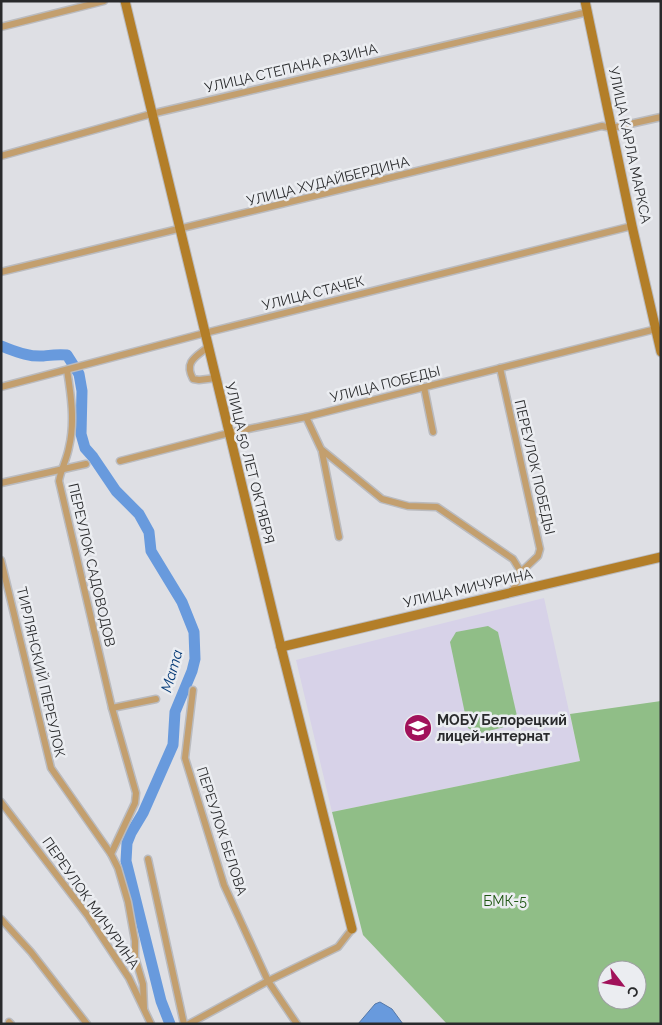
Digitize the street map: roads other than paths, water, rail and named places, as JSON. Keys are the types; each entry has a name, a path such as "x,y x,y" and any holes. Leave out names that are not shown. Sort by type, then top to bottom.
{"street":[{"path":"1,27 104,1"},
{"name":"УЛИЦА 50 ЛЕТ ОКТЯБРЯ","path":"125,1 179,230 352,930"},
{"name":"УЛИЦА КАРЛА МАРКСА","path":"585,1 632,226 661,352"},
{"name":"УЛИЦА СТЕПАНА РАЗИНА","path":"1,156 151,114 588,12"},
{"name":"УЛИЦА ХУДАЙБЕРДИНА","path":"1,272 602,126 612,128 661,117"},
{"name":"УЛИЦА СТАЧЕК","path":"1,387 83,364 632,226"},
{"name":"УЛИЦА ПОБЕДЫ","path":"120,461 229,433 306,417 656,329"},
{"path":"208,348 196,356 190,363 189,371 193,379 216,378"},
{"name":"ПЕРЕУЛОК ПОБЕДЫ","path":"500,368 540,548 538,556 521,572 512,592"},
{"name":"ПЕРЕУЛОК САДОВОДОВ","path":"67,370 73,404 70,448 60,470 59,480 112,708 136,793 136,803 111,854"},
{"path":"424,387 433,432"},
{"path":"306,417 324,458 339,537"},
{"path":"321,449 382,499 408,506 437,507 513,559 521,572"},
{"path":"1,483 86,464"},
{"name":"УЛИЦА МИЧУРИНА","path":"281,647 661,557"},
{"name":"ТИРЛЯНСКИЙ ПЕРЕУЛОК","path":"1,560 51,768 111,854 118,868 128,902 135,941 135,957 143,984 144,1008"},
{"name":"ПЕРЕУЛОК БЕЛОВА","path":"193,690 185,758 224,885 268,981 297,1024"},
{"path":"112,708 156,699"},
{"name":"ПЕРЕУЛОК МИЧУРИНА","path":"1,802 88,916 129,978 152,1024"},
{"path":"148,859 184,1024"},
{"path":"1,919 31,952 87,1024"},
{"path":"189,1024 268,981 338,948 352,930"}],"water":[{"path":"380,1002 392,1009 403,1024 358,1024 375,1004"}],"waterway":[{"name":"Мата","path":"1,346 32,356 67,355 79,374 82,391 81,434 85,448 116,491 139,514 149,532 151,551 182,602 194,632 195,659 175,712 173,745 143,813 127,843 126,861 161,1001 170,1024"}],"place":[{"name":"МОБУ Белорецкий лицей-интернат","path":"418,728"}],"park label":[{"name":"БМК-5","path":"505,901"}]}
